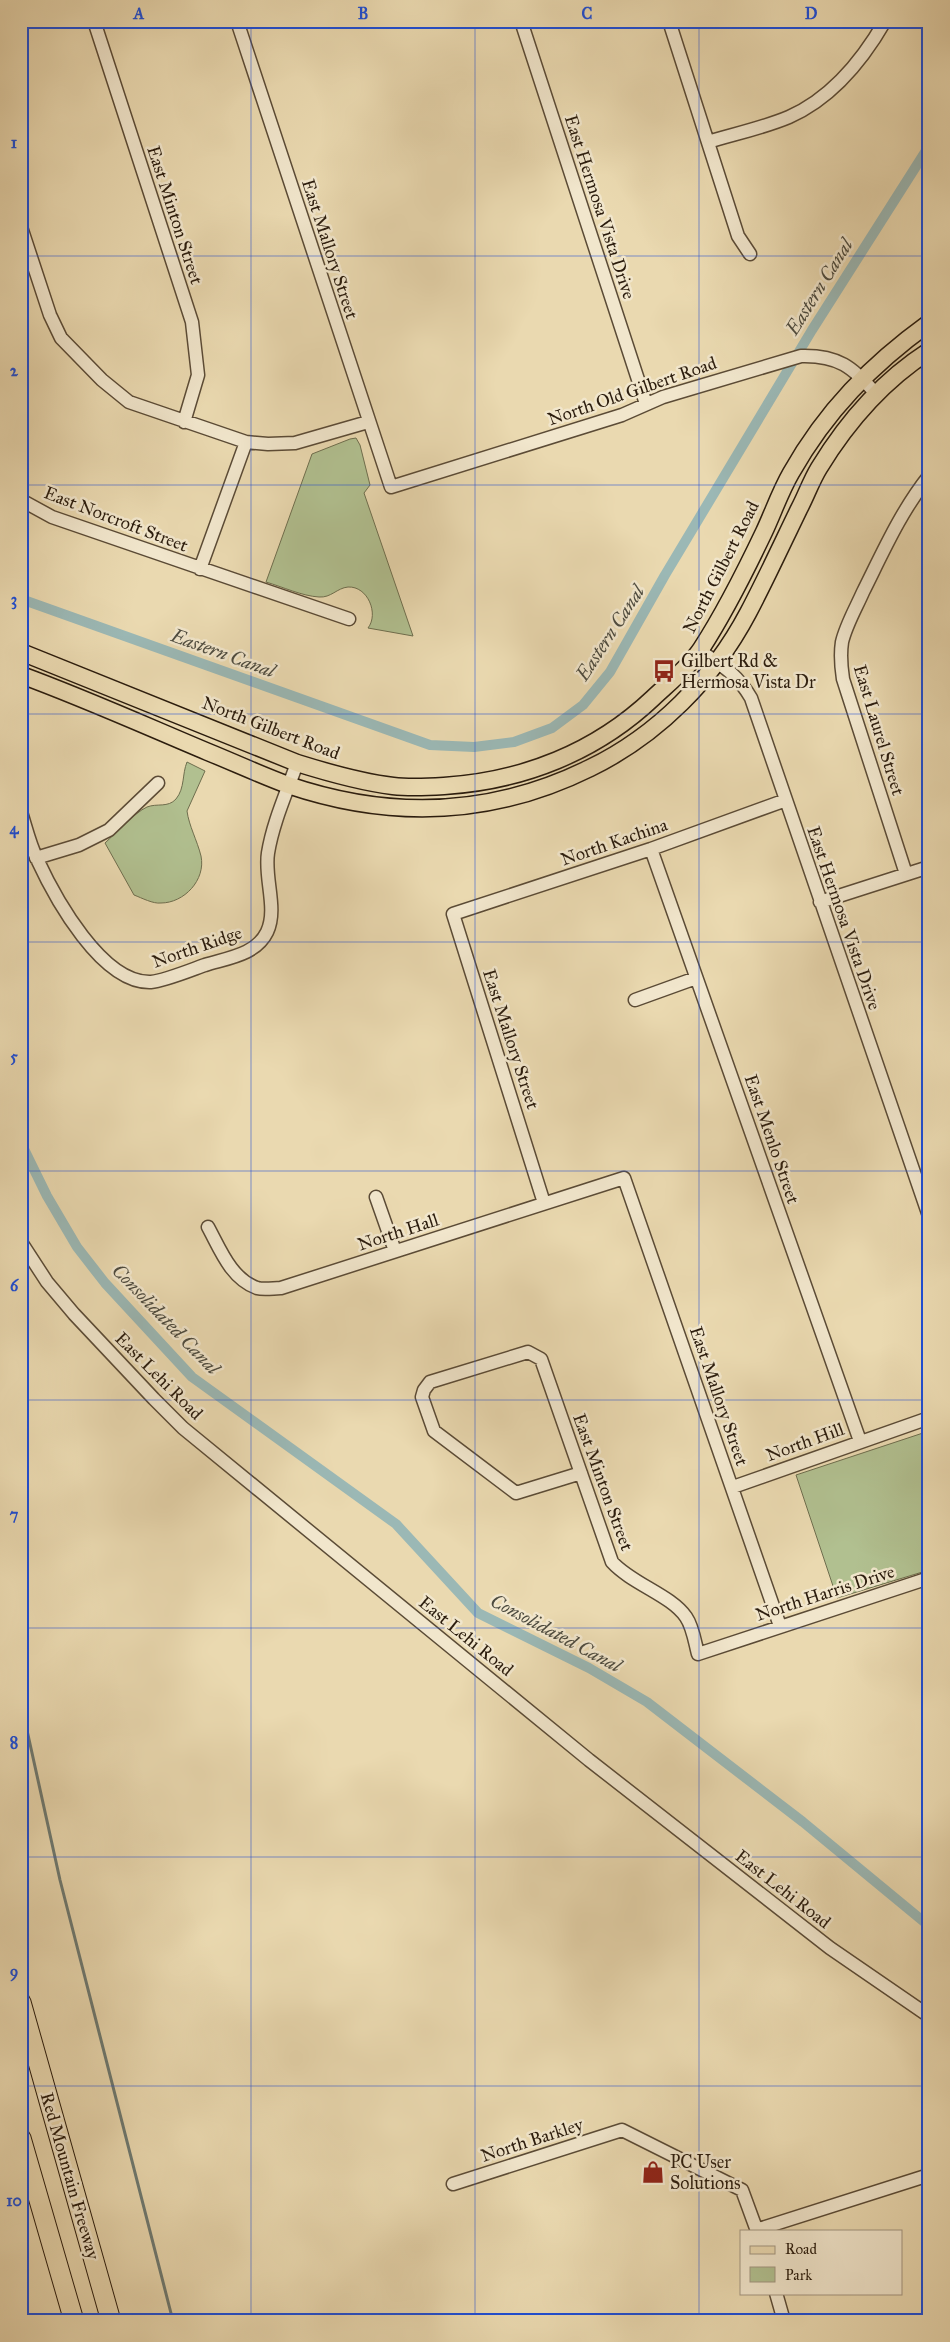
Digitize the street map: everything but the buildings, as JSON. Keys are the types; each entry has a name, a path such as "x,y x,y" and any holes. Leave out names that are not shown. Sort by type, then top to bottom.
{"highway":[{"name":"Red Mountain Freeway","path":"21,2002 111,2321"},
{"name":"Red Mountain Freeway","path":"21,2138 43,2220 74,2321"},
{"path":"21,2162 43,2220"}],"main road":[{"name":"North Gilbert Road","path":"21,652 297,763 366,782 414,787 467,785 547,766 584,749 636,714 700,651 745,572 790,475 812,439 862,377 905,340 929,324"},
{"path":"21,675 289,785 356,803 419,809 459,808 529,793 568,779 605,761 640,738 676,710 718,663 742,626 818,470 844,431 876,394 929,351"}],"street":[{"name":"East Minton Street","path":"94,21 192,322 198,375 184,422"},
{"name":"East Mallory Street","path":"237,21 390,487"},
{"name":"East Hermosa Vista Drive","path":"521,21 646,404"},
{"path":"669,21 738,236 750,254"},
{"path":"708,142 788,117 826,96 853,68 873,42 885,21"},
{"path":"22,230 50,315 61,338 102,380 129,402 246,442 268,444 295,443 368,422"},
{"name":"North Old Gilbert Road","path":"390,487 622,415 663,397 801,356 833,359 852,368 876,394"},
{"path":"200,569 246,442"},
{"name":"East Laurel Street","path":"906,874 843,679 840,659 843,640 851,618 910,500 929,476"},
{"name":"East Norcroft Street","path":"21,500 52,517 349,619"},
{"name":"East Hermosa Vista Drive","path":"700,651 732,672 742,682 751,698 929,1216"},
{"name":"North Ridge","path":"21,812 36,858 72,922 116,971 132,979 151,982 244,953 260,943 268,931 271,914 267,855 274,827 297,763"},
{"path":"36,858 79,845 109,830 158,783"},
{"name":"North Kachina","path":"453,914 650,849 786,800"},
{"name":"East Menlo Street","path":"650,849 860,1441"},
{"path":"820,902 929,867"},
{"name":"East Mallory Street","path":"453,914 544,1203"},
{"path":"635,1000 696,978"},
{"name":"East Mallory Street","path":"624,1178 780,1626"},
{"name":"North Hall","path":"208,1227 227,1264 240,1278 258,1288 281,1288 624,1178"},
{"path":"376,1197 395,1251"},
{"name":"East Lehi Road","path":"21,1242 46,1282 154,1400 183,1428 589,1760 830,1948 929,2016"},
{"name":"East Minton Street","path":"581,1473 516,1493 434,1431 422,1397 424,1390 430,1382 528,1352 540,1359 581,1473 612,1562 623,1574 675,1606 687,1618 698,1654"},
{"name":"North Hill","path":"733,1487 929,1418"},
{"name":"North Harris Drive","path":"698,1654 929,1578"},
{"name":"North Barkley","path":"453,2184 622,2130 742,2190 756,2230"},
{"path":"756,2230 929,2175"},
{"path":"776,2294 784,2321"}],"green space":[{"path":"356,438 360,445 370,485 364,493 413,636 368,628 372,616 370,602 361,591 355,588 344,588 327,596 319,597 299,593 266,582 312,454"},
{"path":"187,762 205,771 187,811 202,865 197,881 185,894 170,902 155,903 134,895 105,843 142,810 147,807 173,802 181,790"},
{"path":"926,1432 929,1441 929,1570 837,1598 796,1475"}],"waterway":[{"name":"Eastern Canal","path":"21,599 430,745 474,747 514,742 552,728 583,705 610,672 665,575 812,330 929,146"},
{"name":"Consolidated Canal","path":"21,1143 47,1196 77,1247 105,1283 192,1377 396,1524 478,1613 589,1668 647,1702 803,1822 929,1926"},
{"path":"21,1703 60,1880 173,2321"}],"place":[{"name":"Gilbert Rd & Hermosa Vista Dr","path":"664,671"},
{"name":"PC User Solutions","path":"653,2172"}]}
